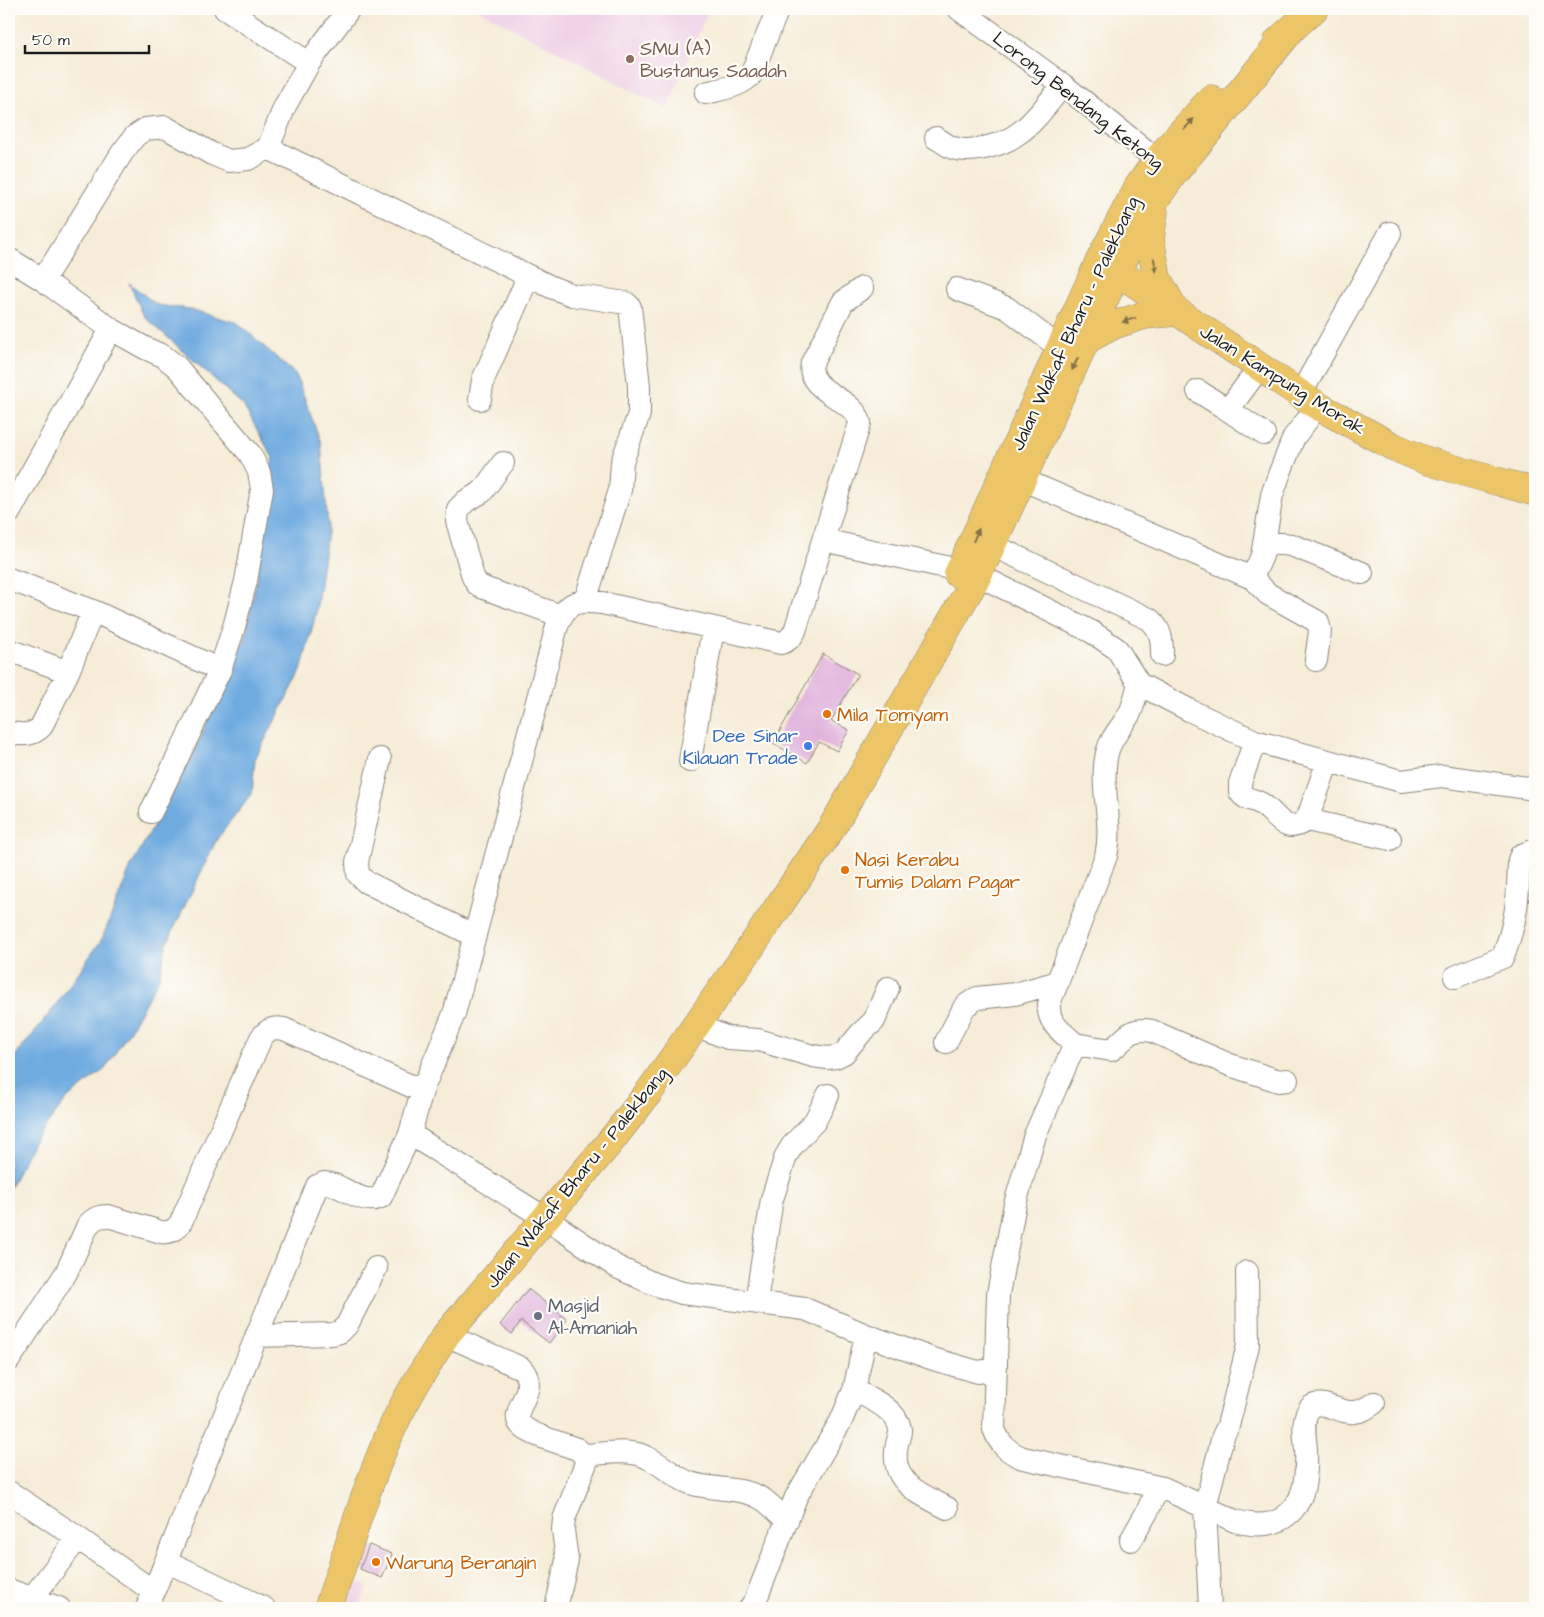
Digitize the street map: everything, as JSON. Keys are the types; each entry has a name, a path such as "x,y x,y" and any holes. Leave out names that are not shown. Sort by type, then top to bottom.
{"main road":[{"name":"Jalan Wakaf Bharu - Palekbang","path":"968,573 992,545 1086,340 1108,266 1138,187 1166,167 1291,30 1314,9"},
{"name":"Jalan Wakaf Bharu - Palekbang","path":"328,1608 378,1464 396,1423 425,1367 446,1335 644,1099 831,829 928,662 968,573 1060,348 1108,266 1155,200 1166,167"},
{"path":"1086,340 1114,325 1145,315 1176,312 1157,278 1150,239 1155,200"},
{"name":"Jalan Kampung Morak","path":"1108,266 1309,400 1394,447 1425,460 1535,492"}],"street":[{"path":"226,9 309,63"},
{"path":"43,280 122,153 135,136 146,129 165,127 212,154 229,161 248,159 268,148 285,106 309,63 349,9"},
{"path":"706,93 744,81 751,75 778,9"},
{"name":"Lorong Bendang Ketong","path":"959,9 1063,85 1166,167"},
{"path":"936,138 953,148 976,150 995,145 1018,134 1037,116 1063,85"},
{"path":"268,148 528,277 572,295 619,301 626,303 630,307 639,386 640,414 622,462 620,490 585,601"},
{"path":"1252,578 1262,556 1272,496 1294,436 1309,400 1390,233"},
{"path":"9,259 43,280 111,329 163,356 177,367 250,454 259,472 262,489 246,581 234,627 220,670 150,812"},
{"path":"480,399 483,380 528,277"},
{"path":"9,1492 78,1538 150,1600 317,1186 324,1183 332,1185 367,1200 375,1200 381,1197 410,1134 422,1092 454,1014 561,616 572,603 585,601 602,603 774,643 787,641 792,637 860,424 856,412 815,381 811,369 812,363 843,302 862,288"},
{"path":"957,289 1007,308 1060,348"},
{"path":"9,513 111,329"},
{"path":"1228,410 1259,368"},
{"path":"1198,391 1264,434"},
{"path":"503,463 482,492 466,501 458,510 457,521 473,577 477,584 484,588 561,616"},
{"path":"1021,479 1252,578 1268,594 1318,622 1320,631 1316,660"},
{"path":"823,540 968,573 1092,632 1117,649 1139,684 1255,741 1403,781 1442,776 1535,789"},
{"path":"1264,542 1291,546 1362,573"},
{"path":"992,545 1149,619 1157,625 1162,638 1162,655"},
{"path":"9,580 93,611 220,670"},
{"path":"9,733 29,734 39,730 68,672 93,611"},
{"path":"690,761 713,629"},
{"path":"9,650 68,672"},
{"path":"1139,684 1130,712 1112,740 1107,753 1104,780 1109,831 1106,856 1049,1004 1049,1017 1057,1028 1075,1044 1111,1050 1137,1030 1152,1031 1230,1066 1279,1081 1288,1080"},
{"path":"1255,741 1239,787 1242,796 1259,802 1278,820 1288,825 1297,826 1307,820 1328,761"},
{"path":"380,760 357,862 358,874 366,882 475,936"},
{"path":"1307,820 1390,839"},
{"path":"1455,977 1502,957 1516,918 1518,860 1521,855 1535,850"},
{"path":"946,1042 965,1006 977,998 1015,994 1058,982"},
{"path":"695,1025 728,1038 758,1040 814,1056 836,1057 844,1053 874,1021 888,988"},
{"path":"9,1360 66,1274 88,1225 93,1219 100,1216 108,1216 160,1232 169,1232 176,1229 185,1213 261,1038 266,1031 275,1027 284,1029 422,1092"},
{"path":"1075,1044 1035,1135 1015,1204 998,1294 994,1429 1004,1448 1023,1458 1158,1487 1235,1521 1246,1524 1267,1524 1291,1513 1299,1501 1304,1487 1306,1450 1304,1430 1309,1408 1319,1404 1354,1412 1366,1409 1374,1403"},
{"path":"756,1302 773,1196 786,1156 792,1146 815,1121 828,1095"},
{"path":"410,1134 545,1218 617,1267 654,1284 682,1293 805,1309 866,1335 933,1360 978,1372 995,1369"},
{"path":"256,1336 332,1334 340,1332 346,1325 376,1268"},
{"path":"1210,1608 1205,1507 1248,1345 1247,1272"},
{"path":"446,1335 520,1368 526,1374 529,1382 518,1415 518,1421 527,1430 577,1449 584,1454 626,1453 648,1457 678,1478 691,1484 742,1491 764,1500 787,1521"},
{"path":"750,1608 756,1599 796,1497 841,1421 854,1390 866,1335"},
{"path":"854,1390 882,1406 895,1418 900,1429 895,1456 896,1465 906,1483 947,1508"},
{"path":"556,1608 567,1560 564,1519 584,1472 586,1463 584,1454"},
{"path":"1131,1540 1147,1512 1158,1487"},
{"path":"32,1598 78,1538"},
{"path":"166,1560 264,1608"},
{"path":"9,1590 59,1608"}],"shaded area":[{"name":"SMU (A) Bustanus Saadah","path":"477,9 709,9 667,109"},
{"path":"356,1581 368,1587 358,1608 343,1607"}],"water":[{"path":"129,283 157,305 190,309 238,323 296,375 321,443 328,525 316,613 301,671 255,759 252,794 217,839 167,943 159,978 130,1030 105,1069 68,1098 33,1142 9,1189 9,1064 53,1009 102,939 131,866 204,731 226,661 244,642 256,583 267,488 273,458 243,405 144,316"}],"building":[{"path":"823,654 858,674 831,721 849,730 837,751 819,742 807,763 773,743"},
{"name":"Masjid Al-Amaniah","path":"528,1289 567,1320 549,1343 521,1321 512,1334 500,1325"},
{"name":"Warung Berangin","path":"369,1545 392,1554 382,1578 360,1569"}],"place":[{"name":"SMU (A) Bustanus Saadah","path":"630,59"},
{"name":"Mila Tomyam","path":"827,714"},
{"name":"Dee Sinar Kilauan Trade","path":"808,746"},
{"name":"Nasi Kerabu Tumis Dalam Pagar","path":"845,870"},
{"name":"Masjid Al-Amaniah","path":"538,1316"},
{"name":"Warung Berangin","path":"376,1562"}]}
